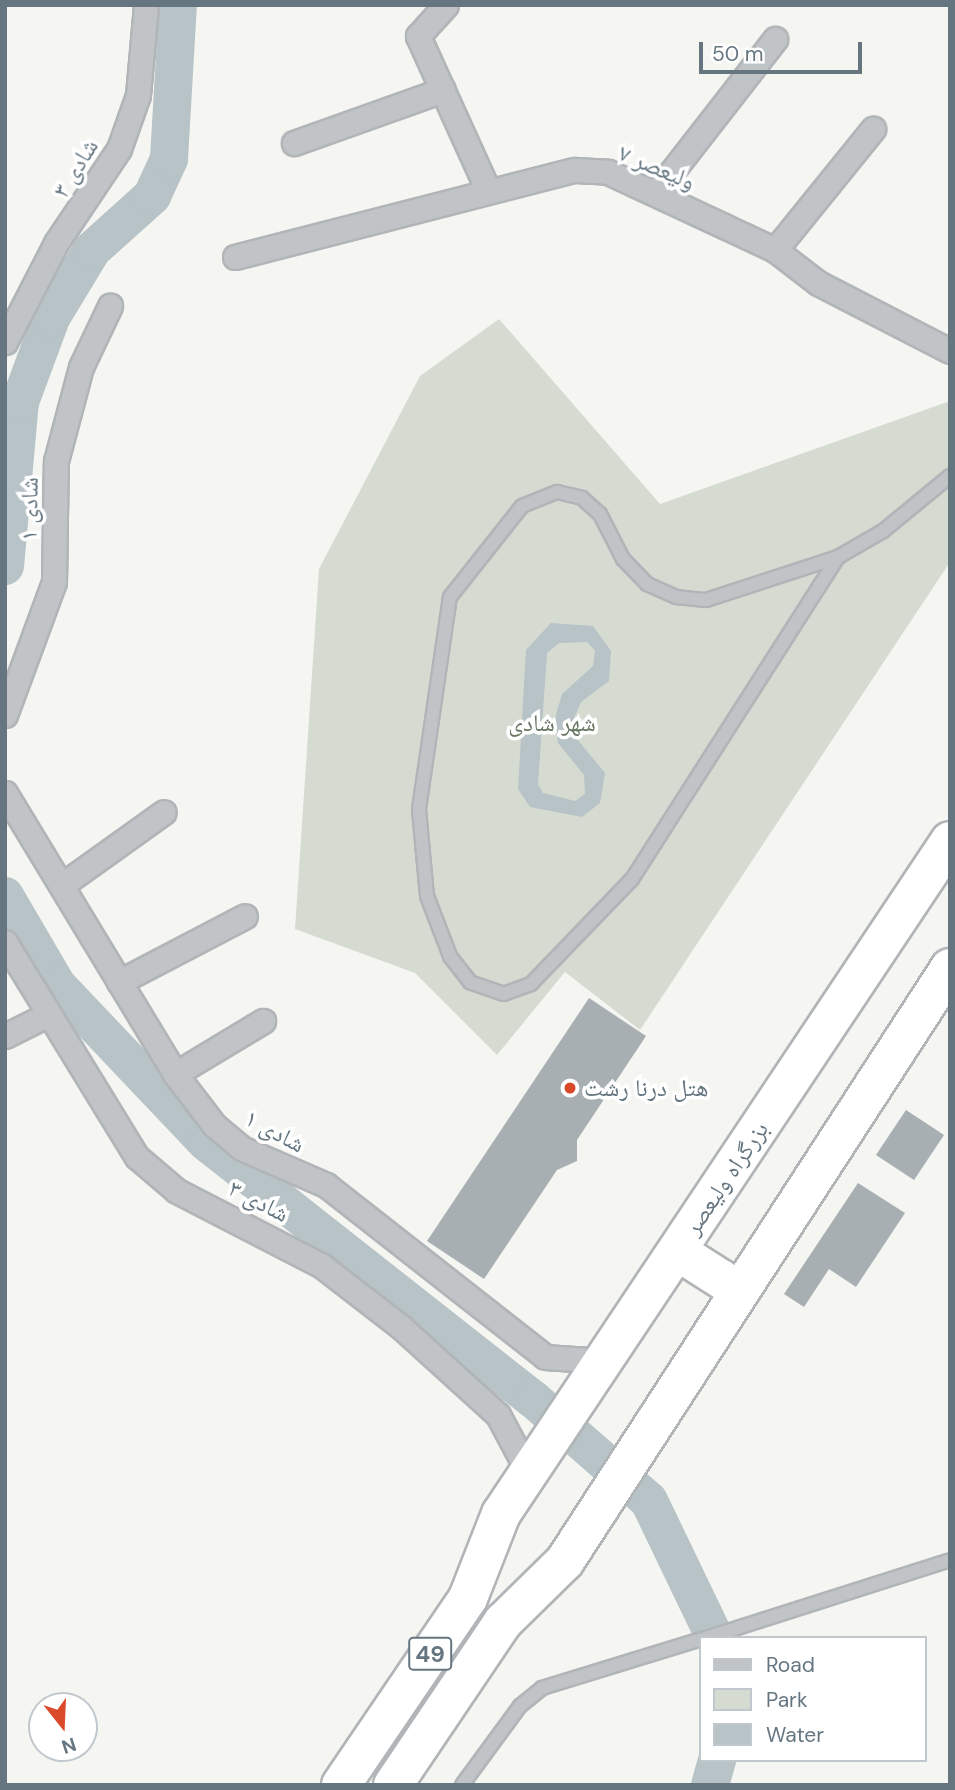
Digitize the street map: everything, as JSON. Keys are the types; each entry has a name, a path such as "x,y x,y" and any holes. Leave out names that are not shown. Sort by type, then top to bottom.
{"highway":[{"name":"بزرگراه ولیعصر","path":"341,1785 468,1598 502,1514 950,841"},
{"path":"677,1251 740,1291 950,968"},
{"name":"49","path":"393,1785 503,1622 565,1561 740,1291"}],"street":[{"name":"شادی ۳","path":"5,342 56,243 119,149 138,95 146,5"},
{"path":"446,5 418,36 488,190"},
{"path":"656,192 775,39"},
{"path":"294,143 443,90"},
{"path":"775,250 873,129"},
{"name":"ولیعصر ۷","path":"235,257 488,190 575,170 608,172 656,192 775,250 818,283 950,351"},
{"name":"شادی ۱","path":"5,715 54,582 56,461 82,367 110,306"},
{"name":"شادی ۱","path":"5,793 175,1074 241,1148 326,1185 545,1357 599,1368"},
{"path":"62,885 164,812"},
{"path":"119,982 245,916"},
{"name":"شادی ۳","path":"5,942 137,1157 177,1191 322,1266 401,1326 498,1415 532,1469"},
{"path":"5,1036 49,1014"},
{"path":"175,1074 263,1021"}],"lane":[{"path":"838,557 632,879 531,984 505,994 470,982 433,915 418,833 442,630 458,579 522,506 557,492 592,505 634,572 676,597 721,599 838,557 883,531 950,476"},
{"path":"711,1636 950,1560"},
{"path":"462,1785 520,1706 541,1688 699,1640"}],"green space":[{"name":"شهر شادی","path":"499,319 660,504 950,401 950,562 640,1030 565,972 497,1055 415,973 295,929 319,569 420,376"}],"water":[{"path":"551,623 593,626 611,651 609,681 581,702 574,718 577,739 605,773 600,803 582,817 530,807 518,789 526,650","holes":["587,642 595,651 593,666 562,694 555,718 558,743 584,775 585,794 575,801 543,793 538,784 547,653 559,643"]}],"building":[{"name":"هتل درنا رشت","path":"589,998 646,1036 577,1140 577,1161 557,1170 484,1279 427,1241"},
{"path":"906,1110 944,1135 914,1180 876,1155"},
{"path":"858,1183 905,1213 856,1287 829,1269 804,1307 784,1294"}],"waterway":[{"path":"5,566 20,402 51,318 92,250 152,196 169,159 178,5"},
{"path":"5,896 57,985 206,1142 533,1399 649,1501 714,1636"},
{"path":"710,1785 716,1762"}],"place":[{"name":"هتل درنا رشت","path":"570,1088"}]}
